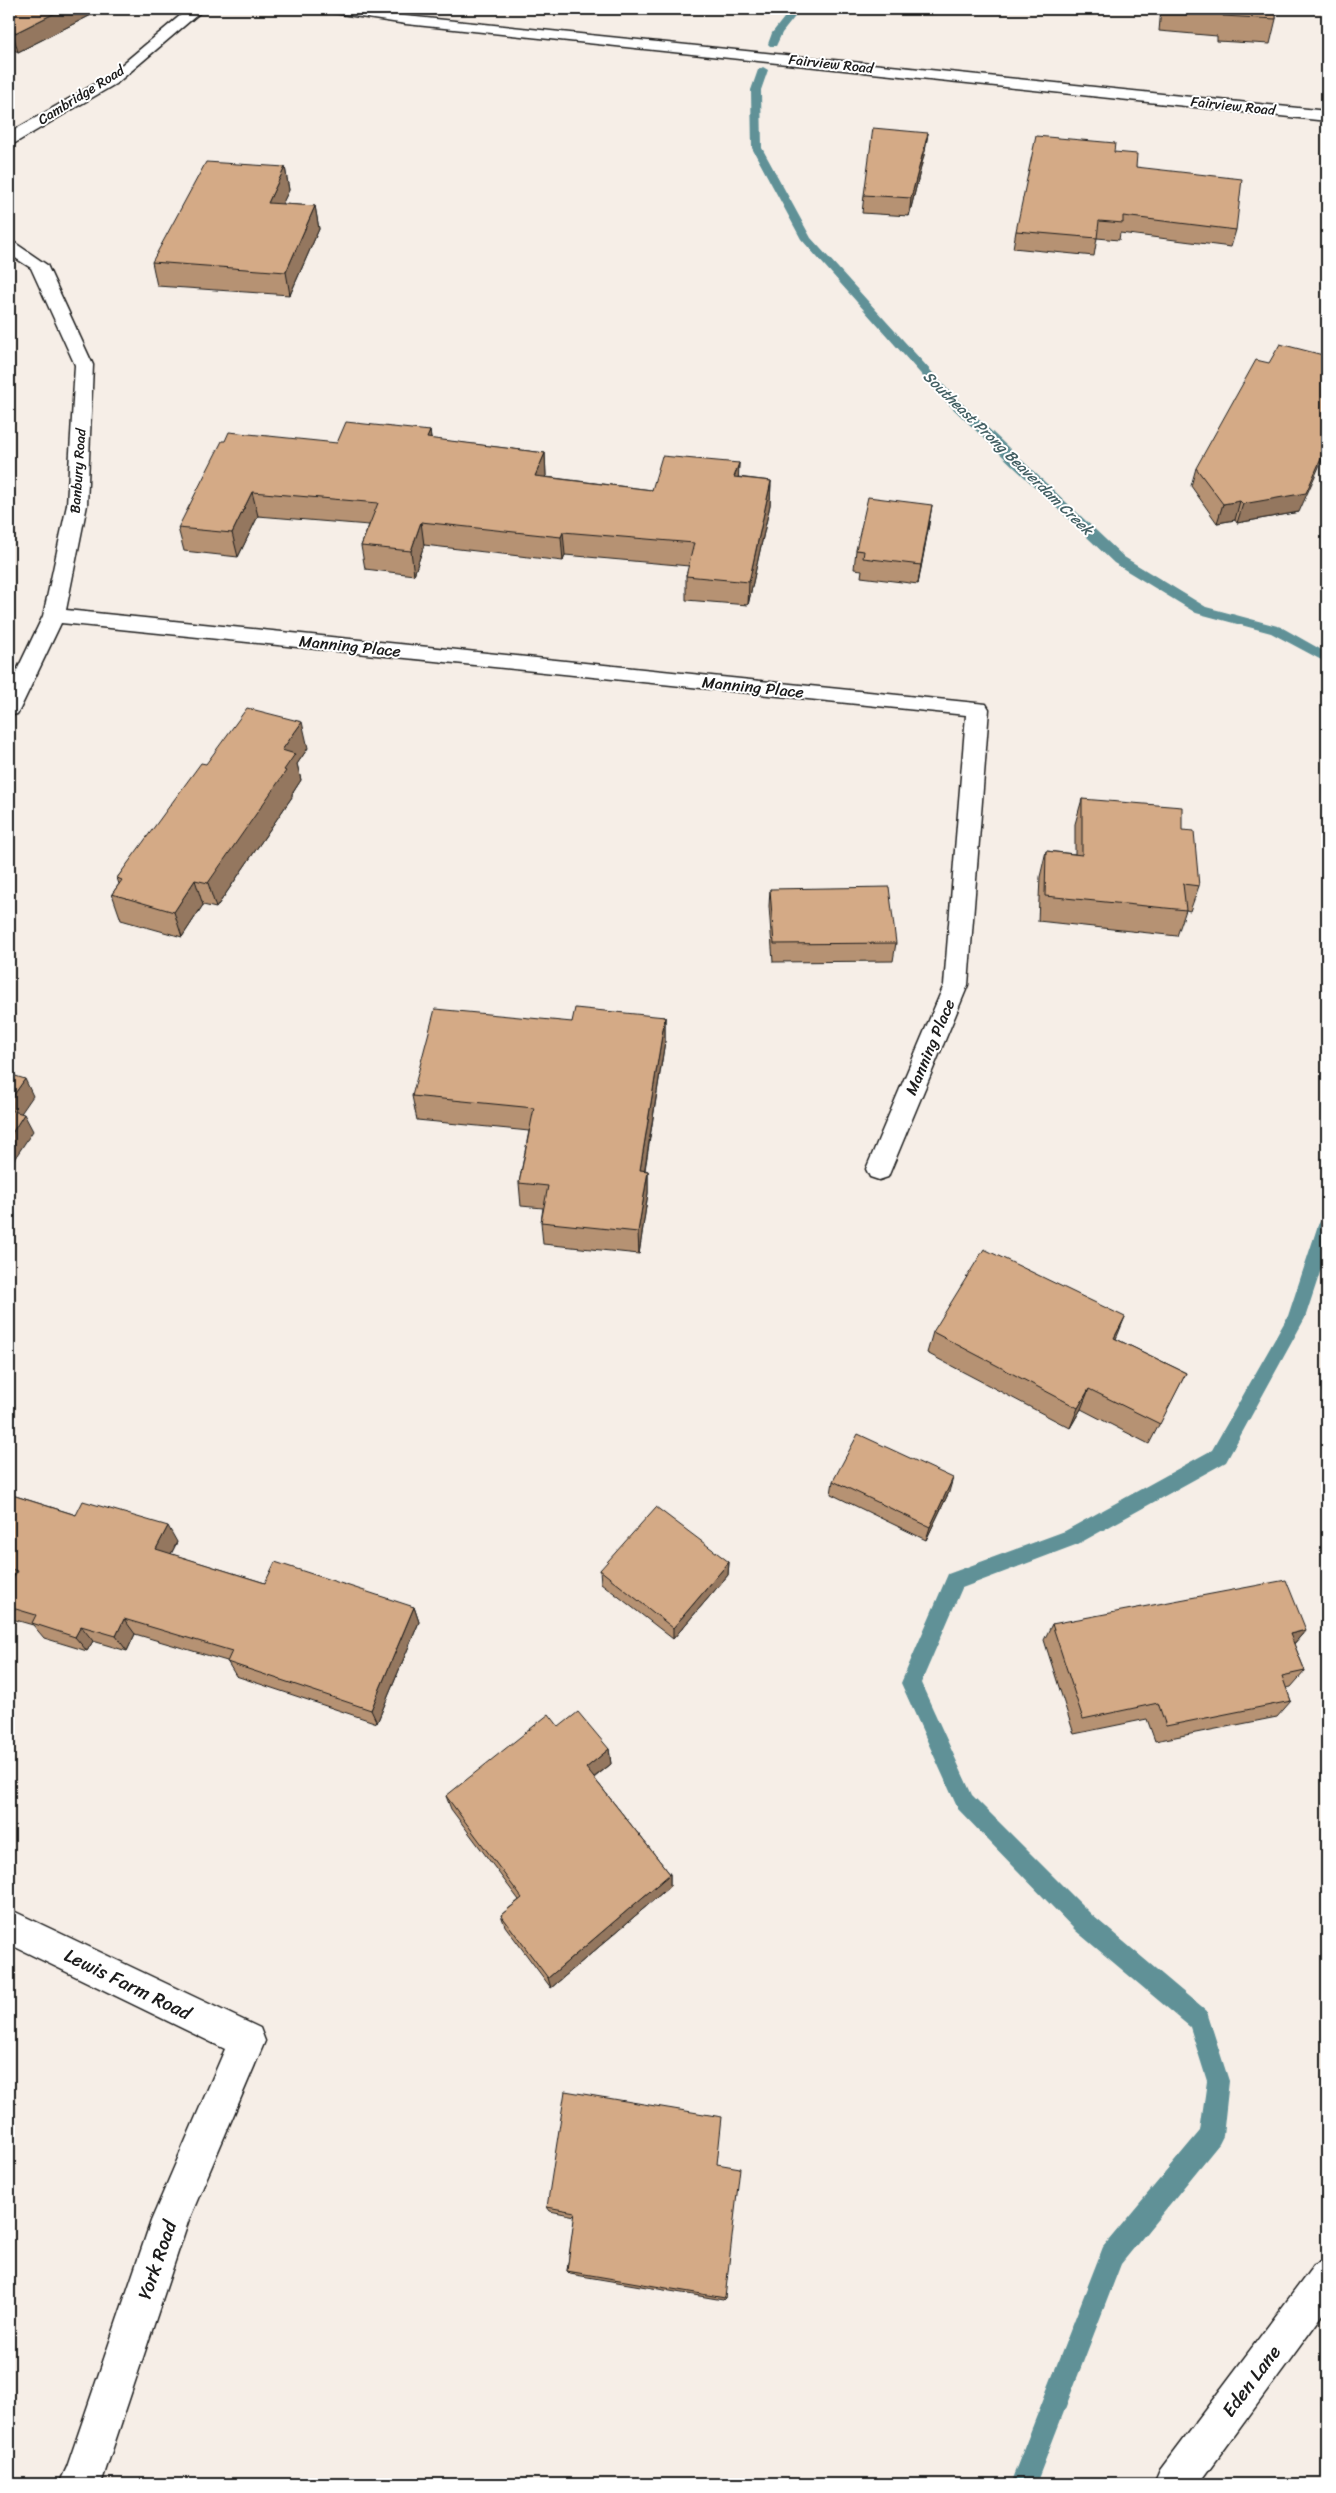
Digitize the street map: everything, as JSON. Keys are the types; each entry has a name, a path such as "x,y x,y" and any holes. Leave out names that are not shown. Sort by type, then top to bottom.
{"street":[{"name":"Cambridge Road","path":"9,140 112,80 197,9"},
{"name":"Fairview Road","path":"334,9 406,20 1327,116"},
{"name":"Banbury Road","path":"9,247 38,265 84,365 77,505 54,616 9,709"},
{"name":"Manning Place","path":"54,616 978,709 956,985 879,1169"},
{"name":"Lewis Farm Road","path":"9,1926 247,2041"},
{"name":"York Road","path":"79,2484 83,2479 170,2221 247,2041"},
{"name":"Eden Lane","path":"1174,2484 1327,2278"}],"building":[{"path":"9,9 63,9 13,34 9,32"},
{"path":"1198,9 1276,9 1276,19 1223,16 1223,11"},
{"path":"873,128 928,133 911,198 864,195"},
{"path":"1036,136 1115,143 1114,152 1137,154 1136,167 1242,179 1236,230 1123,216 1123,223 1099,221 1097,238 1016,231"},
{"path":"206,162 285,167 268,203 315,206 286,272 152,262"},
{"path":"1280,344 1327,356 1327,445 1306,493 1243,504 1240,501 1223,504 1196,468 1256,360 1269,363"},
{"path":"346,422 430,431 427,438 545,453 535,476 652,490 662,456 739,463 734,477 771,481 749,582 686,576 694,543 563,532 561,537 421,522 411,551 361,546 378,503 252,492 232,533 178,528 222,441 225,441 229,432 337,443"},
{"path":"868,497 932,505 921,565 863,558 864,551 856,550"},
{"path":"247,708 302,722 282,750 295,754 284,770 286,771 208,883 195,880 174,912 112,894 122,880 117,878 201,763 206,764"},
{"path":"1082,799 1182,807 1182,830 1194,831 1199,886 1183,884 1186,910 1045,896 1046,851 1082,855"},
{"path":"889,887 896,943 774,944 770,889"},
{"path":"575,1008 665,1017 640,1170 648,1171 638,1232 541,1222 548,1186 519,1183 534,1108 412,1096 435,1009 572,1022"},
{"path":"9,1074 25,1079 9,1102"},
{"path":"9,1110 24,1114 9,1138"},
{"path":"984,1249 1125,1317 1114,1338 1186,1373 1160,1424 1089,1389 1078,1408 933,1332"},
{"path":"858,1434 953,1478 930,1527 833,1481"},
{"path":"9,1494 76,1515 83,1501 168,1526 156,1549 265,1583 275,1562 414,1607 371,1710 227,1662 232,1651 124,1619 116,1636 81,1626 75,1637 32,1623 36,1615 9,1607 9,1586 17,1571 9,1568"},
{"path":"656,1507 729,1562 673,1628 600,1570"},
{"path":"1286,1580 1306,1630 1290,1634 1305,1671 1282,1676 1291,1701 1166,1726 1158,1703 1083,1719 1052,1624"},
{"path":"578,1712 609,1749 586,1768 670,1874 548,1978 501,1915 522,1898 446,1796 549,1714 559,1727"},
{"path":"565,2091 722,2117 717,2164 740,2168 725,2298 567,2271 575,2212 547,2207"}],"waterway":[{"name":"Southeast Prong Beaverdam Creek","path":"773,44 777,33 796,9"},
{"name":"Southeast Prong Beaverdam Creek","path":"763,70 756,90 757,148 806,239 946,395 1119,560 1201,610 1276,630 1327,659"},
{"name":"Southeast Prong Beaverdam Creek","path":"1023,2484 1112,2256 1211,2136 1218,2081 1199,2020 1084,1923 965,1802 911,1683 955,1581 1071,1538 1219,1456 1296,1318 1327,1225"}]}
